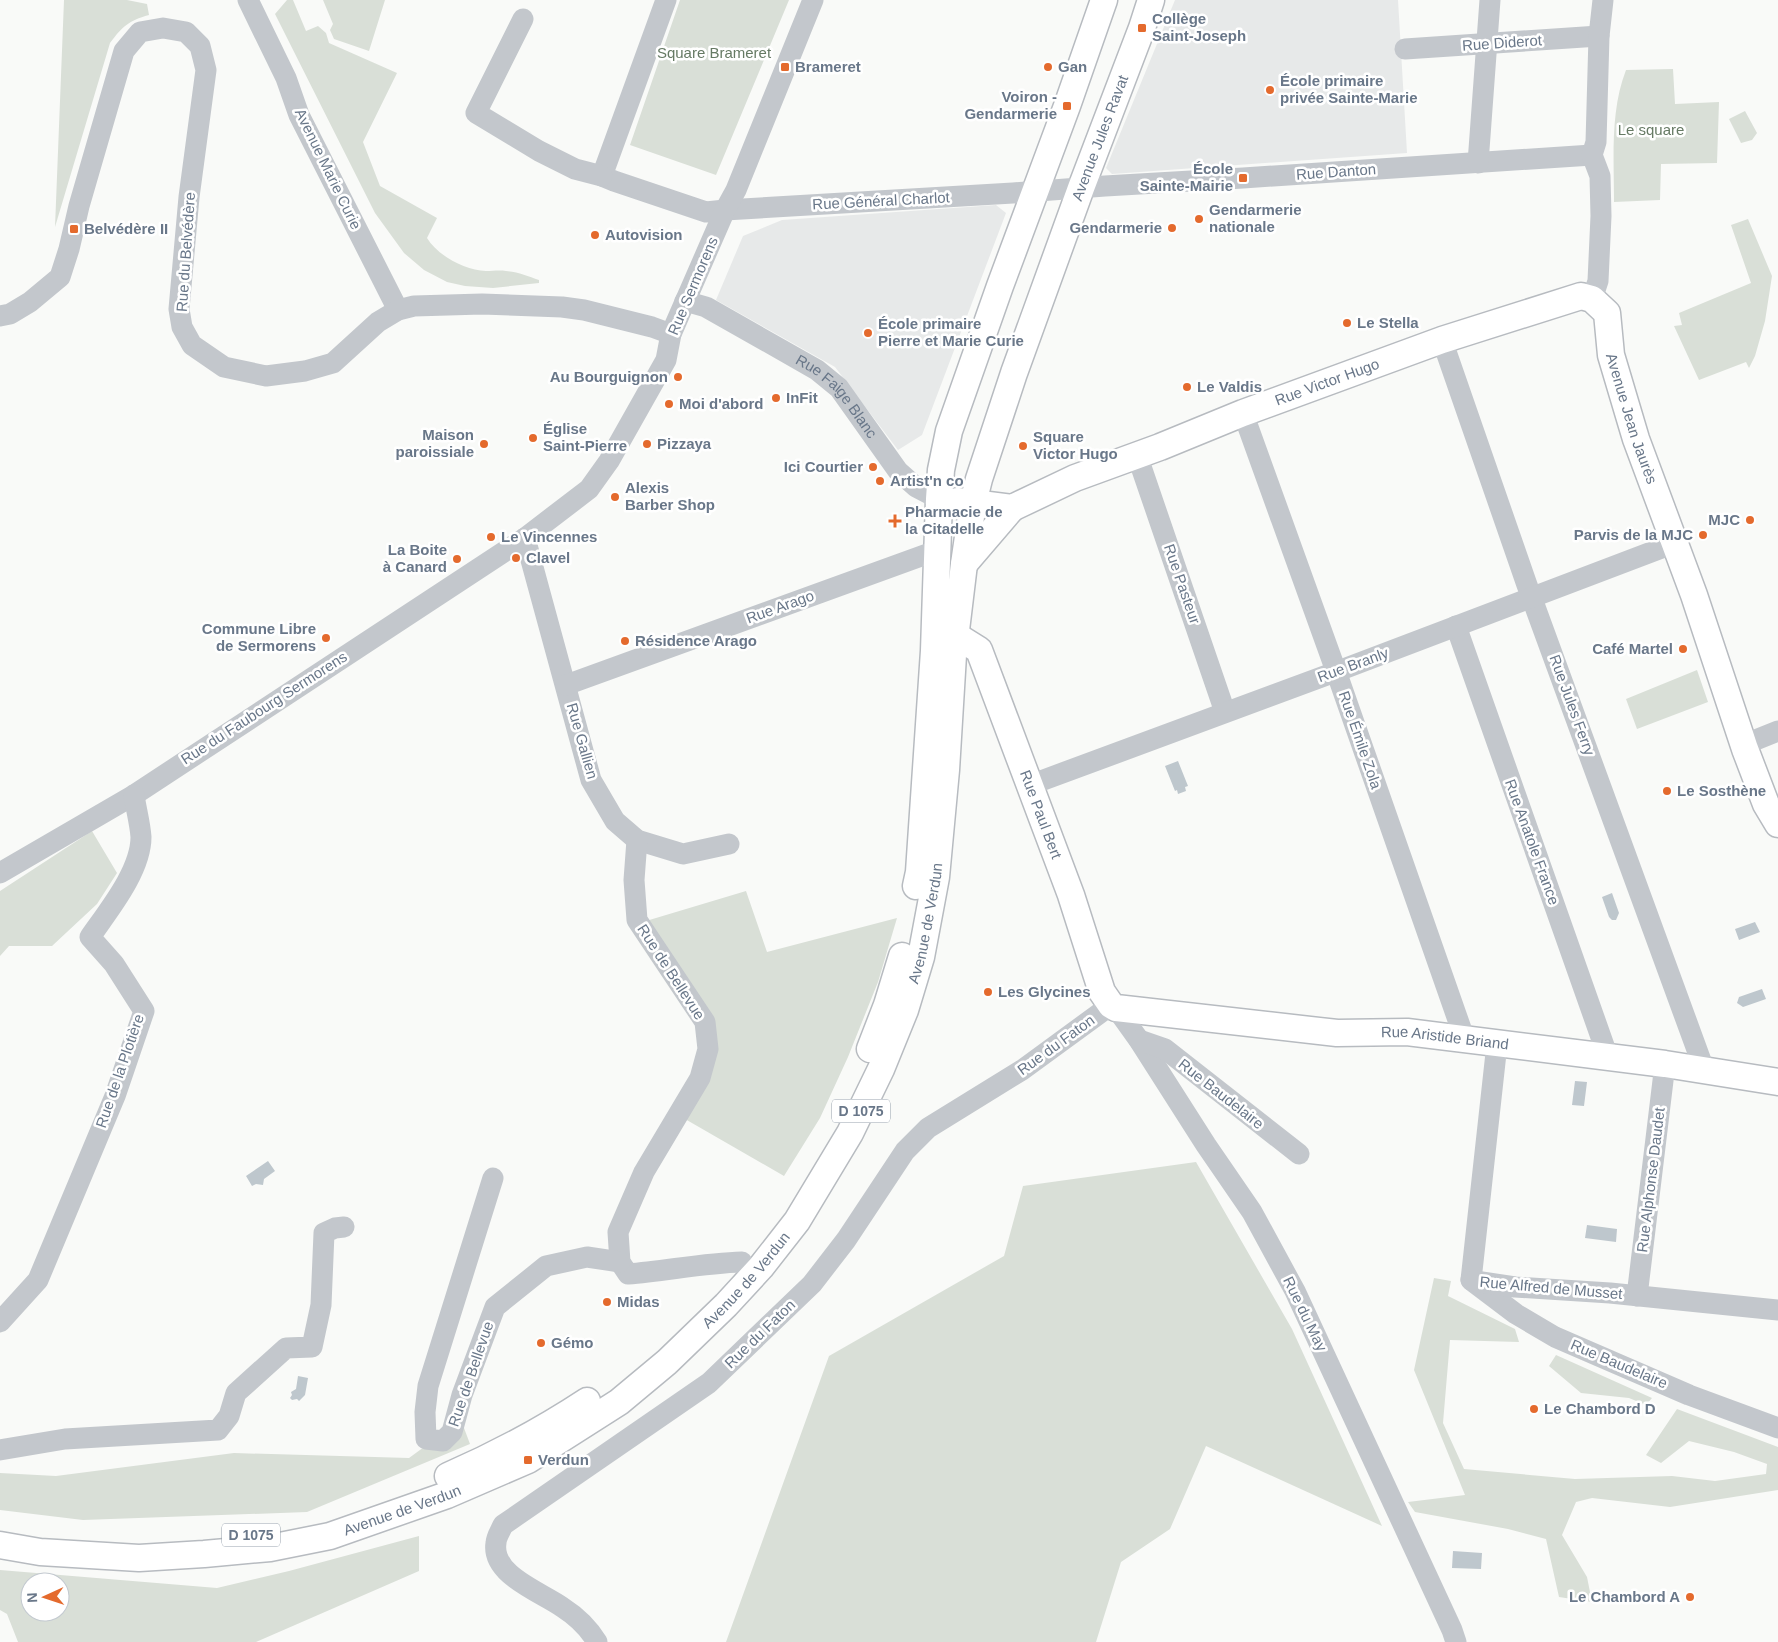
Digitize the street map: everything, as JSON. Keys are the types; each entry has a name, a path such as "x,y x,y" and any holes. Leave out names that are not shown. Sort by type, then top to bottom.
{"main road":[{"path":"939,499 941,470 949,431 1104,0"},
{"name":"Avenue Jules Ravat","path":"973,503 1011,382 1080,188 1151,0"},
{"name":"Rue Victor Hugo","path":"964,564 1012,508 1075,478 1138,456 1243,413 1442,340 1580,296 1592,298"},
{"name":"Avenue Jean Jaurès","path":"1592,298 1607,313 1611,355 1636,439 1675,543 1766,804 1778,824"},
{"name":"Rue Faige Blanc","path":"939,499 973,503"},
{"name":"Avenue de Verdun","path":"0,1545 40,1552 139,1558 270,1548 330,1536 447,1496 528,1460 619,1402 667,1362 726,1305 761,1266 797,1220 850,1133 881,1069 905,1010 921,957 936,877 946,770 945,635 938,550 939,499"},
{"path":"973,503 1012,508"},
{"name":"Avenue de Verdun","path":"0,1529 80,1540 184,1541 265,1534 324,1521 422,1486 473,1465 566,1415 608,1388 658,1350 714,1294 780,1214 836,1128 868,1055 886,1005 903,953 919,872 945,635 964,564 973,503"},
{"name":"Rue Paul Bert","path":"945,635 979,650 1070,894 1102,992 1114,1007"},
{"name":"Rue Aristide Briand","path":"1114,1007 1337,1034 1407,1032 1665,1064 1778,1082"}],"street":[{"name":"Avenue Marie Curie","path":"248,0 286,78 298,115 398,310"},
{"path":"602,176 666,0"},
{"name":"Rue Sermorens","path":"525,538 589,489 609,461 666,360 671,334 725,210 736,190 813,0"},
{"path":"1478,163 1490,0"},
{"path":"1592,298 1598,281 1601,216 1600,176 1592,155 1596,136 1599,36 1603,0"},
{"name":"Rue Général Charlot","path":"523,19 476,112 539,151 575,169 602,176 706,212 994,195 1037,190"},
{"name":"Rue du Belvédère","path":"0,316 10,314 30,302 60,277 124,51 140,32 163,28 186,32 200,46 206,70 189,197 179,309 182,328 192,346 224,367 266,376 305,371 333,363 378,322 398,310 414,306 474,304 562,307 635,322 671,334"},
{"name":"Rue Diderot","path":"1405,49 1599,36"},
{"name":"Rue Danton","path":"1037,190 1592,155"},
{"name":"Rue Faige Blanc","path":"685,301 706,307 818,370 839,388 898,471 916,487 939,499"},
{"name":"Rue Jules Ferry","path":"1442,340 1532,597 1704,1070"},
{"name":"Rue Émile Zola","path":"1243,413 1336,671 1465,1040"},
{"name":"Rue Pasteur","path":"1138,456 1225,712"},
{"name":"Rue Gallien","path":"525,538 591,780 615,821 636,840 683,854 729,844"},
{"name":"Rue du Faubourg Sermorens","path":"0,873 134,795 525,538"},
{"name":"Rue Branly","path":"1030,785 1675,543"},
{"name":"Rue Arago","path":"566,685 938,550"},
{"name":"Rue Anatole France","path":"1456,626 1608,1058"},
{"path":"1746,749 1753,741 1778,732"},
{"name":"Rue de la Plotière","path":"0,1322 38,1280 115,1096 144,1011 114,964 90,937 123,889 137,858 141,839 134,795"},
{"name":"Rue de Bellevue","path":"636,840 634,880 637,920 704,1022 708,1049 700,1078 644,1172 618,1232 620,1262 628,1274 742,1262"},
{"name":"Rue du May","path":"1114,1007 1139,1040 1206,1145 1252,1212 1295,1291 1456,1642"},
{"name":"Rue du Faton","path":"597,1642 588,1627 562,1607 511,1576 498,1561 496,1543 503,1525 708,1383 812,1284 846,1240 905,1151 928,1128 1022,1070 1114,1007"},
{"name":"Rue Baudelaire","path":"1139,1040 1165,1049 1299,1154"},
{"name":"Rue Alfred de Musset","path":"1497,1044 1471,1280 1515,1287 1637,1296 1778,1310"},
{"name":"Rue Alphonse Daudet","path":"1637,1296 1665,1064"},
{"name":"Rue de Bellevue","path":"493,1178 428,1386 425,1412 426,1439 443,1441 452,1432 462,1395 495,1307 546,1266 587,1257 620,1262"},
{"path":"0,1450 65,1439 218,1430 229,1416 236,1392 286,1348 312,1347 321,1305 324,1233 335,1228 344,1227"},
{"name":"Rue Baudelaire","path":"1471,1280 1516,1314 1555,1337 1689,1395 1778,1428"}],"shaded area":[{"name":"École primaire privée Sainte-Marie","path":"1175,0 1398,0 1407,153 1112,174 1106,168"},
{"name":"École primaire Pierre et Marie Curie","path":"996,205 1006,213 922,435 898,450 835,367 716,300 743,236 782,220"},
{"path":"1178,761 1188,786 1185,787 1186,791 1178,794 1165,766"},
{"path":"1612,893 1619,913 1616,920 1612,920 1609,917 1602,897"},
{"path":"1755,922 1760,932 1739,940 1735,929"},
{"path":"1762,989 1766,999 1743,1007 1737,1003 1739,997"},
{"path":"1575,1081 1587,1082 1584,1106 1572,1105"},
{"path":"268,1161 275,1171 264,1179 263,1185 256,1184 252,1186 246,1176"},
{"path":"1587,1225 1617,1229 1616,1242 1585,1238"},
{"path":"298,1376 308,1378 305,1395 299,1401 290,1398 291,1392 296,1389"},
{"path":"1453,1551 1482,1553 1481,1569 1452,1568"}],"green space":[{"path":"64,0 127,0 147,4 149,15 127,25 110,43 55,227"},
{"path":"287,0 293,0 306,31 318,26 326,33 329,43 397,73 363,142 380,186 437,218 427,238 432,245 453,261 469,268 486,271 515,272 539,280 539,283 493,288 465,286 447,282 424,270 404,253 375,213 275,14"},
{"path":"323,0 385,0 369,51 334,39 330,30 333,24"},
{"name":"Square Brameret","path":"680,0 789,0 716,175 630,145"},
{"name":"Le square","path":"1673,69 1675,104 1719,102 1717,163 1661,164 1660,200 1614,202 1615,118 1617,102 1626,70"},
{"path":"1745,111 1757,133 1752,140 1741,143 1729,119"},
{"path":"1748,219 1772,276 1765,321 1755,356 1749,368 1746,362 1699,380 1674,326 1682,325 1679,313 1751,283 1731,225"},
{"path":"1697,670 1708,702 1637,729 1626,699"},
{"path":"92,831 117,873 97,904 52,946 9,946 0,956 0,891"},
{"path":"746,891 767,952 897,918 878,982 848,1057 820,1118 784,1176 685,1119 715,1039 646,921"},
{"path":"1196,1162 1292,1329 1382,1526 1206,1446 1170,1529 1121,1562 1096,1642 726,1642 829,1356 1004,1256 1023,1186"},
{"path":"1434,1278 1451,1281 1448,1296 1515,1329 1519,1342 1450,1340 1443,1423 1464,1469 1575,1479 1672,1476 1715,1481 1766,1474 1767,1464 1734,1452 1689,1441 1661,1463 1646,1455 1677,1409 1778,1447 1778,1490 1670,1507 1592,1498 1576,1502 1562,1535 1587,1577 1592,1602 1559,1597 1546,1539 1508,1529 1415,1512 1408,1502 1465,1495 1414,1370"},
{"path":"1556,1355 1652,1398 1646,1405 1629,1398 1581,1393 1549,1366"},
{"path":"461,1420 470,1444 307,1512 83,1520 0,1510 0,1473 56,1476 234,1453 409,1458"},
{"path":"419,1536 419,1571 256,1642 18,1642 7,1614 0,1610 0,1570 24,1572 20,1572 20,1622 70,1622 70,1576 217,1588"}],"place":[{"name":"Collège Saint-Joseph","path":"1142,28"},
{"name":"Brameret","path":"785,67"},
{"name":"Gan","path":"1048,67"},
{"name":"École primaire privée Sainte-Marie","path":"1270,90"},
{"name":"Voiron - Gendarmerie","path":"1067,106"},
{"name":"École Sainte-Mairie","path":"1243,178"},
{"name":"Gendarmerie nationale","path":"1199,219"},
{"name":"Gendarmerie","path":"1172,228"},
{"name":"Belvédère II","path":"74,229"},
{"name":"Autovision","path":"595,235"},
{"name":"Le Stella","path":"1347,323"},
{"name":"École primaire Pierre et Marie Curie","path":"868,333"},
{"name":"Au Bourguignon","path":"678,377"},
{"name":"Le Valdis","path":"1187,387"},
{"name":"InFit","path":"776,398"},
{"name":"Moi d'abord","path":"669,404"},
{"name":"Église Saint-Pierre","path":"533,438"},
{"name":"Maison paroissiale","path":"484,444"},
{"name":"Pizzaya","path":"647,444"},
{"name":"Square Victor Hugo","path":"1023,446"},
{"name":"Ici Courtier","path":"873,467"},
{"name":"Artist'n co","path":"880,481"},
{"name":"Alexis Barber Shop","path":"615,497"},
{"name":"MJC","path":"1750,520"},
{"name":"Pharmacie de la Citadelle","path":"895,521"},
{"name":"Parvis de la MJC","path":"1703,535"},
{"name":"Le Vincennes","path":"491,537"},
{"name":"Clavel","path":"516,558"},
{"name":"La Boite à Canard","path":"457,559"},
{"name":"Commune Libre de Sermorens","path":"326,638"},
{"name":"Résidence Arago","path":"625,641"},
{"name":"Café Martel","path":"1683,649"},
{"name":"Le Sosthène","path":"1667,791"},
{"name":"Les Glycines","path":"988,992"},
{"name":"Midas","path":"607,1302"},
{"name":"Gémo","path":"541,1343"},
{"name":"Le Chambord D","path":"1534,1409"},
{"name":"Verdun","path":"528,1460"},
{"name":"Le Chambord A","path":"1690,1597"}]}
